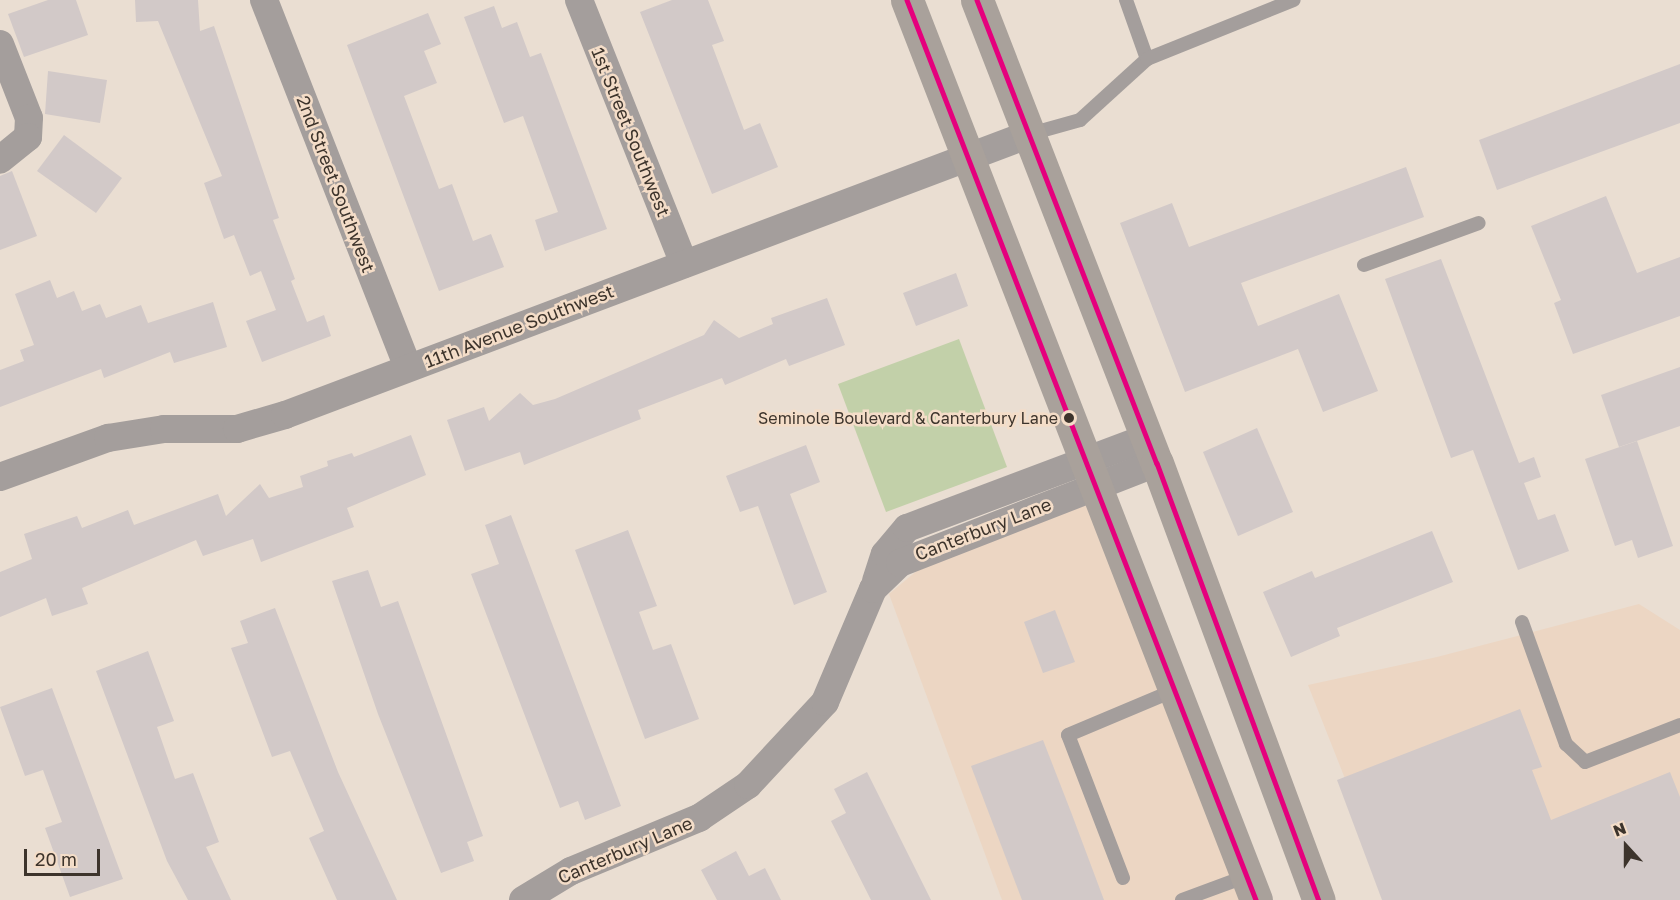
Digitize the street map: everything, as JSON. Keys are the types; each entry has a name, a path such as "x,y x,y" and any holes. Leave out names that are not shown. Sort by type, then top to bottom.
{"main road":[{"path":"907,0 1251,888"},
{"path":"977,0 1152,450 1319,900"}],"street":[{"name":"2nd Street Southwest","path":"264,0 408,369"},
{"name":"1st Street Southwest","path":"579,0 684,264"},
{"path":"0,44 29,118 28,136 0,160"},
{"name":"11th Avenue Southwest","path":"0,477 108,438 141,431 216,430 260,424 1030,134"},
{"name":"Canterbury Lane","path":"523,900 571,871 699,818 748,785 825,702 873,589 885,554 907,528 1092,473 1152,450"}],"lane":[{"path":"1126,0 1147,59"},
{"path":"1030,134 1080,120 1147,59 1276,3 1293,0"},
{"path":"1364,265 1479,224"},
{"path":"1522,622 1566,744 1585,762 1680,725"},
{"path":"1123,878 1068,735 1175,690"},
{"path":"1182,900 1251,888"}],"shaded area":[{"path":"1086,505 1240,900 1002,900 889,594 919,569"},
{"path":"1639,604 1680,630 1680,900 1393,900 1308,685 1437,657"}],"green space":[{"path":"959,339 1007,467 886,512 838,384"}],"building":[{"path":"48,0 76,0 88,35 24,57 8,14"},
{"path":"135,0 198,0 200,31 214,26 279,218 273,220 295,279 291,281 307,322 324,315 331,336 262,362 246,321 276,310 261,271 250,276 234,235 224,239 204,183 222,176 158,21 136,22"},
{"path":"672,0 708,0 724,41 712,45 744,130 760,123 778,167 712,194 640,12"},
{"path":"494,6 502,28 517,22 530,57 541,53 607,229 545,251 535,220 558,212 523,116 504,123 464,17"},
{"path":"428,13 441,44 424,51 437,83 404,96 439,189 452,184 473,241 491,234 504,267 439,291 347,45"},
{"path":"1680,64 1680,123 1497,190 1479,140"},
{"path":"48,71 107,80 100,123 45,114"},
{"path":"64,135 122,178 96,213 37,171"},
{"path":"1406,167 1424,217 1241,283 1258,326 1339,294 1378,391 1323,412 1298,349 1185,392 1120,223 1172,203 1189,247"},
{"path":"12,171 37,236 0,250 0,176"},
{"path":"1606,196 1637,273 1680,257 1680,316 1573,354 1554,303 1561,300 1531,226"},
{"path":"1441,259 1519,463 1534,457 1541,477 1524,483 1538,520 1555,514 1569,551 1518,570 1473,450 1451,458 1385,279"},
{"path":"956,273 968,306 916,326 903,293"},
{"path":"50,280 57,298 74,291 82,311 100,304 106,318 141,305 148,323 213,302 227,347 174,363 170,352 104,378 101,369 0,407 0,370 24,361 20,350 34,345 15,294"},
{"path":"827,298 845,345 789,366 786,359 725,385 722,378 638,410 641,419 524,465 520,452 465,471 447,420 484,407 489,421 520,393 533,405 555,399 704,335 714,320 739,338 773,324 771,318"},
{"path":"1680,367 1680,426 1619,447 1601,395"},
{"path":"1257,428 1293,512 1238,536 1203,452"},
{"path":"411,435 426,475 347,508 354,527 261,562 253,539 203,556 196,540 82,588 88,604 52,616 46,598 0,617 0,572 32,559 24,534 77,516 82,528 128,510 134,525 218,494 226,516 260,484 269,498 303,487 300,476 328,466 327,461 352,453 354,457"},
{"path":"1637,441 1673,546 1638,558 1632,540 1615,546 1585,459"},
{"path":"806,445 820,482 790,494 827,592 794,605 758,506 740,512 726,476"},
{"path":"511,515 621,806 585,820 578,801 560,808 471,574 499,564 485,525"},
{"path":"628,530 657,606 639,612 653,650 671,644 699,719 645,739 575,550"},
{"path":"1432,531 1453,582 1337,628 1340,636 1291,657 1263,592 1312,571 1315,578"},
{"path":"368,570 381,607 398,601 483,836 467,842 474,861 441,873 378,714 332,581"},
{"path":"275,608 338,772 397,900 337,900 309,838 324,831 290,751 272,757 231,648 248,643 240,621"},
{"path":"1055,610 1075,662 1043,673 1024,622"},
{"path":"148,651 174,721 157,727 175,779 193,773 219,842 206,847 231,900 188,900 167,861 96,671"},
{"path":"52,688 123,879 70,897 45,828 62,822 43,770 25,776 0,707"},
{"path":"1520,709 1542,767 1532,770 1551,820 1670,772 1680,797 1680,900 1382,900 1337,780"},
{"path":"1043,740 1104,900 1022,900 985,803 971,766"},
{"path":"867,772 931,900 871,900 831,821 846,813 834,789"},
{"path":"736,851 749,876 765,868 781,900 717,900 701,870"}],"transit line":[{"path":"907,0 1256,900"},
{"path":"977,0 1157,463 1319,900"}],"place":[{"name":"Seminole Boulevard & Canterbury Lane","path":"1069,418"}]}
